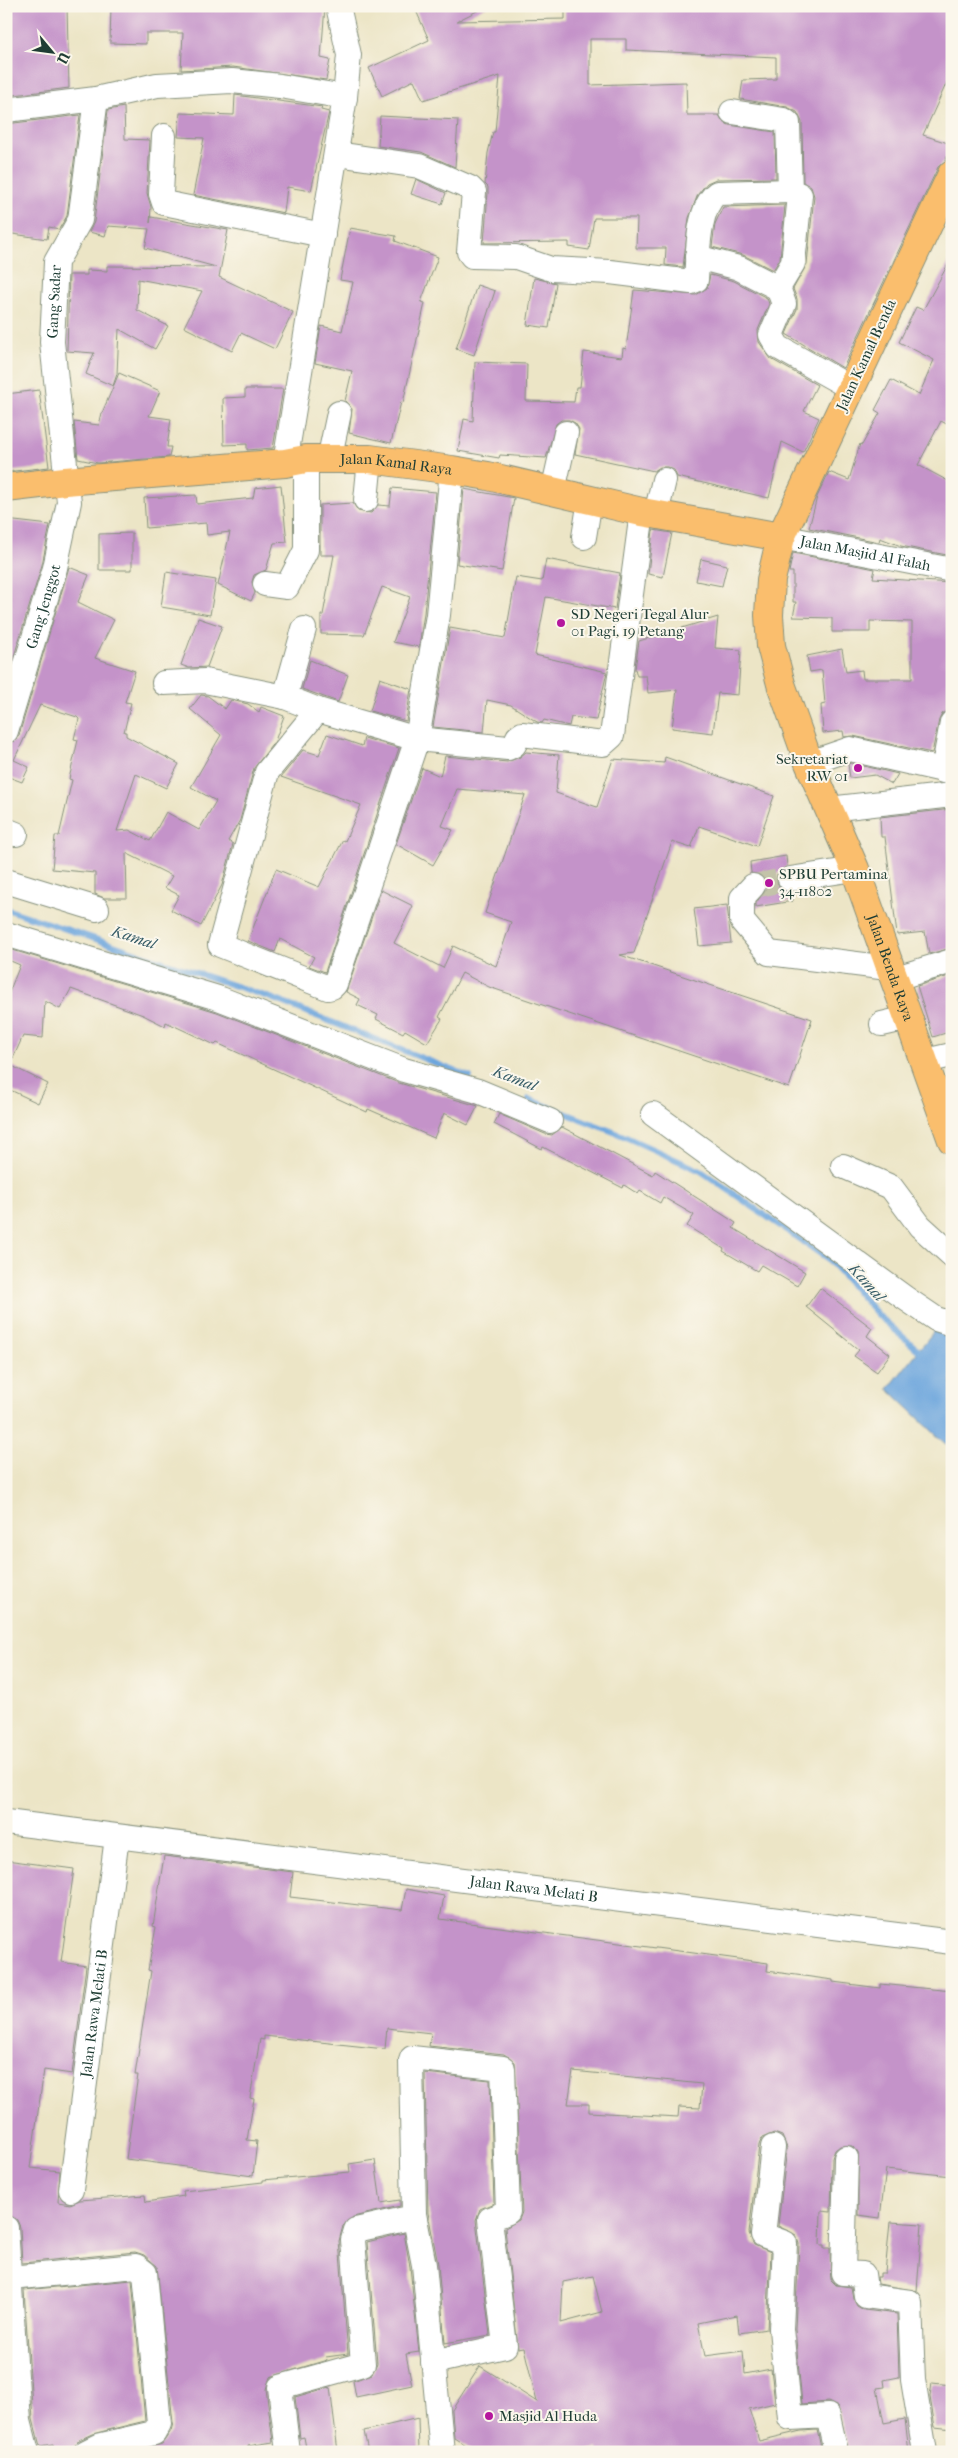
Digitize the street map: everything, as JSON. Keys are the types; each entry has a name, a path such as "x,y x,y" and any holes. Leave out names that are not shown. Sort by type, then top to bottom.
{"main road":[{"name":"Jalan Kamal Benda","path":"781,537 952,174"},
{"name":"Jalan Kamal Raya","path":"6,488 65,481 248,475 296,461 370,459 452,470 648,513 781,537"},
{"name":"Jalan Benda Raya","path":"781,537 771,580 769,615 775,664 789,735 809,763 854,869 886,971 893,1021 925,1062 952,1140"}],"street":[{"path":"265,584 287,587 306,550 296,461 323,234 345,97 348,55 338,6"},
{"path":"6,110 96,99 157,85 232,81 280,86 345,97"},
{"name":"Gang Sadar","path":"65,481 52,342 56,262 80,220 96,99"},
{"path":"732,112 784,120 788,123 790,191"},
{"path":"164,136 161,194 164,203 323,234"},
{"path":"337,154 418,166 470,188 474,192 469,252 472,256 516,257 551,269 610,272 691,282 696,280 697,257 704,209 710,198 717,193 790,191 800,195 792,263 778,288"},
{"path":"697,257 739,268 778,288 784,304 771,335 772,339 778,347 850,388"},
{"path":"333,459 332,446 339,413"},
{"path":"554,491 566,433"},
{"path":"366,500 370,459"},
{"path":"318,710 267,772 220,945 328,988 336,984 417,739 438,615 452,470"},
{"name":"Gang Jenggot","path":"6,731 55,568 68,502 65,481"},
{"path":"164,683 205,681 285,696 318,710 417,739 508,748 514,746 518,737 522,734 603,744 612,736 648,513 658,482"},
{"path":"584,537 590,500"},
{"name":"Jalan Masjid Al Falah","path":"781,537 952,570"},
{"path":"285,696 304,629"},
{"path":"809,763 850,749 947,772 952,724"},
{"path":"829,809 952,795"},
{"path":"790,879 854,869"},
{"path":"6,881 97,909"},
{"path":"753,886 742,898 742,921 769,954 850,963 886,971 952,961"},
{"path":"6,934 221,999 404,1070 478,1091 550,1121"},
{"path":"925,1062 952,1055"},
{"path":"653,1114 905,1298 936,1319 952,1324"},
{"path":"843,1166 891,1187 920,1226 952,1255"},
{"name":"Jalan Rawa Melati B","path":"6,1822 952,1942"},
{"name":"Jalan Rawa Melati B","path":"71,2190 117,1837"},
{"path":"432,2362 506,2346 490,2220 508,2212 503,2068 412,2059 414,2214 424,2265 432,2362 442,2452"},
{"path":"773,2147 763,2235 786,2242 781,2329 790,2418 828,2416 836,2452"},
{"path":"846,2158 843,2272 863,2274 866,2296 910,2302 913,2380 925,2452"},
{"path":"288,2452 280,2387 363,2364 353,2240 356,2230 408,2218 414,2214"},
{"path":"6,2228 19,2421 27,2452"},
{"path":"10,2278 136,2266 145,2273 159,2424 154,2433 98,2446 86,2452"}],"water":[{"path":"938,1326 952,1339 952,1450 888,1389"}],"building":[{"path":"6,6 67,6 69,88 6,96"},
{"path":"111,6 325,6 321,58 330,60 326,80 233,67 181,70 183,33 146,33 146,44 110,43"},
{"path":"414,6 487,6 457,21 565,19 565,6 940,6 952,12 952,85 947,82 923,135 951,144 946,160 938,167 843,368 786,334 797,309 797,299 793,289 807,264 814,196 811,187 803,182 802,122 797,112 787,107 740,99 743,80 776,79 776,57 626,50 626,39 590,39 590,85 686,82 687,115 719,115 723,122 729,125 775,132 776,178 716,179 707,183 698,194 689,218 683,267 665,265 666,248 636,248 637,218 594,218 589,250 569,247 569,242 484,243 488,193 488,187 485,184 488,153 493,132 495,132 500,76 423,100 414,80 382,96 369,68 429,40"},
{"path":"235,95 322,107 321,110 329,112 311,191 287,187 284,213 193,195 204,138 178,137 180,113 234,115"},
{"path":"124,107 125,139 150,140 147,193 151,207 150,223 151,217 228,230 219,277 293,312 275,349 241,333 232,351 184,327 202,291 138,279 137,310 168,326 155,349 119,329 117,374 113,386 86,374 94,353 67,351 69,275 87,275 87,270 107,271 107,266 216,267 145,248 149,229 108,226 105,236 89,232 94,222 108,110"},
{"path":"80,115 67,216 59,229 49,227 47,239 6,233 10,201 6,201 9,160 6,160 6,124"},
{"path":"380,116 458,120 455,167 421,152 378,146"},
{"path":"416,179 446,193 442,204 411,194"},
{"path":"785,205 780,259 773,270 743,255 712,247 715,224 723,207"},
{"path":"350,228 396,236 395,241 438,257 421,302 425,303 403,403 401,402 391,443 349,433 352,409 345,401 352,371 315,363 321,326 342,331 353,282 340,280"},
{"path":"952,257 952,427 941,421 918,465 952,483 952,556 901,546 880,538 879,542 809,528 817,497 829,472 849,480 860,444 862,445 880,413 875,410 891,380 919,395 934,360 899,342 916,307 923,310"},
{"path":"710,275 734,281 767,298 769,304 758,330 759,342 771,359 817,385 804,411 819,418 803,452 782,442 769,498 677,477 674,470 667,467 660,467 654,471 575,454 579,429 575,423 569,420 561,420 556,424 546,458 500,455 499,458 458,451 464,419 473,421 475,362 527,364 526,401 574,402 576,387 580,387 584,352 622,357 623,348 626,349 634,290 696,295 707,288"},
{"path":"534,278 556,283 549,328 527,325"},
{"path":"477,285 495,291 474,355 456,349"},
{"path":"119,373 160,391 149,416 171,419 167,447 171,447 169,457 98,463 78,459 74,422 99,425 102,413"},
{"path":"245,389 283,389 273,448 247,450 247,444 224,445 223,398 245,397"},
{"path":"39,390 49,467 6,472 6,394"},
{"path":"281,485 287,542 274,543 266,570 254,575 252,582 255,593 251,601 218,585 230,532 207,535 206,523 146,528 144,498 196,495 197,504 253,498 255,488"},
{"path":"392,488 436,492 419,647 393,642 410,597 382,587 364,635 321,634 321,615 323,615 334,555 320,555 320,505 353,503 358,511 371,513 378,505 390,506"},
{"path":"464,489 514,498 502,571 457,564"},
{"path":"6,520 50,525 42,565 6,682"},
{"path":"653,530 672,533 663,577 648,574"},
{"path":"132,533 132,570 99,570 99,534"},
{"path":"793,553 875,569 873,578 952,583 952,698 948,710 942,714 939,720 932,753 853,736 844,737 843,731 823,733 821,705 825,704 822,670 810,672 807,656 842,649 846,672 862,670 863,679 912,679 912,622 870,621 870,632 832,632 832,618 793,617 796,602 793,602 793,572 789,572"},
{"path":"546,559 620,573 615,609 546,597 535,655 607,672 596,720 571,717 569,726 544,720 542,723 537,722 511,705 487,700 484,732 433,727 450,628 505,638 516,577 542,581"},
{"path":"701,559 727,565 722,586 696,581"},
{"path":"69,567 89,575 78,602 114,620 95,658 135,671 125,702 131,703 124,732 126,732 126,736 179,764 166,788 136,774 117,831 129,830 150,841 166,812 199,830 216,801 191,787 221,735 190,709 201,695 208,696 225,709 231,700 248,704 259,712 261,707 284,716 275,741 254,768 240,820 228,841 233,844 222,885 201,926 171,910 179,895 165,888 172,876 126,853 127,898 104,898 95,894 95,873 52,869 55,836 59,836 72,780 69,779 78,740 74,739 79,719 77,717 40,705 14,760 29,767 22,782 6,776 6,744 15,741 19,735"},
{"path":"166,572 216,580 210,615 161,607"},
{"path":"718,617 715,648 741,650 738,695 718,693 713,733 672,728 677,690 648,693 646,676 637,676 635,669 639,641"},
{"path":"198,618 222,626 207,667 189,668 181,665"},
{"path":"310,660 348,675 338,702 302,689"},
{"path":"380,678 411,689 406,721 370,711"},
{"path":"327,734 362,746 364,738 399,748 325,972 309,966 314,957 280,939 275,952 248,941 276,869 319,887 343,840 345,841 361,805 281,777 303,750 319,755"},
{"path":"526,752 559,755 556,793 597,807 613,759 664,763 665,757 774,796 757,846 699,826 691,848 672,842 634,953 620,955 812,1019 789,1088 489,987 462,973 439,1017 442,1019 427,1043 405,1030 403,1033 376,1019 378,1015 357,1005 360,999 346,992 381,890 413,906 394,943 443,968 453,946 496,966 511,922 485,913 525,795 457,789 442,826 453,830 433,865 396,844 422,768 440,776 445,756 507,762 520,757"},
{"path":"851,763 898,774 892,784 875,775 850,778 848,764"},
{"path":"952,809 952,948 929,954 925,932 897,935 885,837 881,837 880,817"},
{"path":"786,856 787,866 777,874 777,882 780,888 792,893 793,901 756,907 756,903 766,889 766,882 762,876 751,873 750,862"},
{"path":"727,905 731,943 699,946 694,909"},
{"path":"6,948 217,1012 399,1083 478,1106 468,1125 444,1113 434,1138 368,1109 367,1112 217,1043 215,1045 166,1022 165,1026 143,1015 71,989 60,1009 45,1001 43,1038 23,1036 10,1065 48,1084 38,1103 6,1088 6,1000 20,965 6,959"},
{"path":"952,975 952,1031 933,1037 917,986"},
{"path":"499,1114 545,1134 552,1135 562,1127 653,1175 655,1171 736,1223 733,1228 805,1272 797,1286 761,1265 757,1271 723,1251 724,1249 687,1226 694,1215 663,1197 660,1203 640,1191 638,1194 624,1185 623,1188 543,1147 542,1149 494,1124"},
{"path":"820,1288 872,1328 867,1336 890,1354 877,1372 854,1356 859,1350 806,1307"},
{"path":"164,1856 293,1872 290,1897 402,1910 406,1889 444,1896 440,1919 768,1963 767,1971 833,1980 833,1982 880,1988 880,1984 952,1991 952,2176 886,2169 880,2218 858,2215 858,2152 853,2146 840,2146 835,2150 832,2158 831,2212 821,2211 820,2245 824,2245 824,2248 830,2248 831,2280 836,2285 851,2287 857,2306 864,2310 897,2314 899,2377 884,2380 885,2387 877,2388 884,2423 905,2419 909,2452 849,2452 838,2407 828,2402 802,2404 795,2329 799,2244 796,2235 778,2226 787,2148 782,2136 774,2133 762,2138 759,2145 749,2233 754,2245 771,2252 767,2329 739,2333 737,2315 698,2323 705,2356 743,2351 745,2374 771,2369 775,2403 749,2409 759,2441 801,2431 817,2430 822,2452 598,2452 598,2448 581,2452 476,2452 454,2438 452,2410 480,2366 537,2402 524,2348 518,2349 505,2228 519,2220 522,2212 515,2062 504,2054 429,2046 431,2033 387,2028 385,2049 264,2036 264,2040 260,2039 250,2098 254,2099 247,2140 257,2141 253,2176 126,2159 138,2075 135,2075 151,1971 148,1970 156,1927 153,1926","holes":["573,2071 702,2084 700,2108 679,2107 678,2117 589,2112 589,2104 568,2104","593,2276 602,2312 561,2323 563,2282"]},
{"path":"6,1860 74,1869 61,1962 86,1966 72,2074 44,2070 30,2168 60,2171 58,2202 70,2204 80,2200 145,2195 146,2202 184,2196 183,2191 263,2182 263,2180 350,2172 349,2164 375,2160 381,2203 400,2200 400,2206 353,2217 343,2226 339,2241 348,2354 326,2357 327,2360 270,2377 266,2389 273,2442 248,2446 248,2448 231,2452 134,2452 162,2444 171,2431 173,2423 157,2266 144,2255 135,2252 22,2263 20,2227 17,2220 10,2215 6,2201"},
{"path":"425,2073 490,2080 494,2203 480,2209 476,2220 490,2335 445,2343 438,2264 428,2213"},
{"path":"890,2222 922,2224 917,2291 878,2284 877,2277 880,2277 880,2273 885,2273"},
{"path":"404,2233 410,2267 419,2352 406,2354 412,2385 356,2397 353,2381 372,2374 377,2363 367,2242"},
{"path":"132,2280 145,2421 92,2434 79,2440 72,2450 54,2451 53,2444 40,2446 33,2419 24,2290"},
{"path":"932,2383 952,2385 952,2429 935,2427 930,2397"},
{"path":"330,2387 338,2452 321,2452 320,2446 306,2448 304,2437 300,2438 295,2397"},
{"path":"418,2418 419,2452 368,2452 364,2431"}],"waterway":[{"name":"Kamal","path":"6,909 271,998 470,1077"},
{"name":"Kamal","path":"529,1099 619,1134 701,1171 828,1259 880,1317 924,1355"}],"tunnel":[{"path":"753,886 790,879"}],"place":[{"name":"SD Negeri Tegal Alur 01 Pagi, 19 Petang","path":"561,623"},
{"name":"Sekretariat RW 01","path":"858,768"},
{"name":"SPBU Pertamina 34-11802","path":"769,883"},
{"name":"Masjid Al Huda","path":"489,2416"}]}
